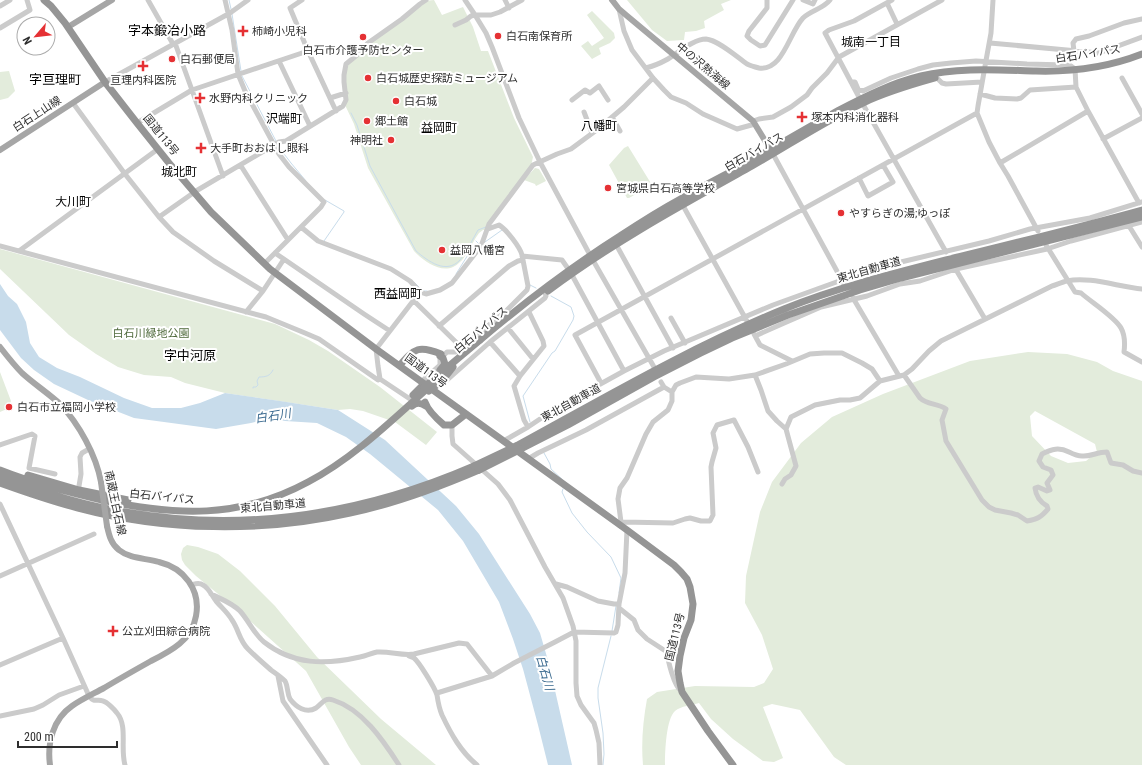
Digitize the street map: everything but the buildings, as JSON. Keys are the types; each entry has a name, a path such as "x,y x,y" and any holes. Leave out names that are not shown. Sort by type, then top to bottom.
{"highway":[{"name":"国道113号","path":"44,0 68,27 105,82 194,193 211,212 275,274 400,365 426,388 466,414 627,530 674,565 681,572 687,579 693,600 692,612 678,663 682,692 733,765"},
{"name":"白石バイパス","path":"426,388 442,381 453,367 481,341 536,294 681,202 758,163 771,151 891,86 910,79 936,73 986,69 1038,71 1075,69 1107,64 1142,54"},
{"name":"白石バイパス","path":"861,101 936,77 964,71"},
{"name":"東北自動車道","path":"0,477 49,494 124,512 216,521 293,517 347,511 385,504 434,489 479,470 687,353 726,334 785,309 830,292 888,275 1141,205"},
{"name":"東北自動車道","path":"519,447 568,425 654,377 701,353 732,338 788,315 860,290 901,278 1142,217"},
{"name":"白石バイパス","path":"0,470 47,486 152,505 178,507 234,504 294,487 324,473 345,458 426,388 464,350 481,341 545,293 570,272"},
{"path":"400,365 409,355 417,350 423,349 451,357 457,356 464,350"},
{"path":"409,403 426,388 445,364 443,358 439,354"},
{"path":"426,388 424,399 426,406"},
{"name":"白石バイパス","path":"294,487 333,462 409,403"},
{"path":"409,403 419,403 426,406 444,425 452,425 466,414"},
{"name":"白石バイパス","path":"0,465 78,492"},
{"name":"東北自動車道","path":"0,483 85,510 169,524 216,526 268,525 314,520 347,511"}],"main road":[{"path":"68,27 112,0"},
{"name":"中の沢熱海線","path":"612,0 619,8 754,122 771,151"},
{"name":"白石上山線","path":"0,150 105,82"},
{"name":"南蔵王白石線","path":"0,347 21,372 67,412 80,432 98,470 107,526 111,540 116,547 123,553 137,558 159,562 177,569 184,575 191,585 196,597 197,615 194,626 185,639 168,652 71,706 66,711 56,724 51,735 49,746 50,765"}],"street":[{"path":"0,6 10,0"},
{"path":"0,28 30,10 27,0"},
{"path":"148,0 174,44 223,176"},
{"path":"225,0 231,13 238,74 245,91 289,167 324,202 321,207 264,264"},
{"path":"105,82 231,13 248,0"},
{"path":"302,0 290,8 336,111"},
{"path":"160,217 194,193 281,141 286,141 345,105 346,93 344,75 347,62 357,55 368,43 426,0"},
{"path":"465,0 492,47 519,118 540,162 592,258 654,367"},
{"path":"505,0 509,8"},
{"path":"455,25 475,15 491,15 500,12 522,0"},
{"path":"768,0 767,8 749,31 747,36 760,46 765,45 794,0"},
{"path":"803,0 812,4 815,0"},
{"path":"646,68 658,64 699,41 706,39 719,44 750,65 762,68 768,67 774,64 781,56 795,29 804,17 822,7 830,0"},
{"path":"619,8 624,31 632,50 653,78 671,97 737,129 759,119 773,117 797,103 807,95 827,73 838,56 942,0"},
{"path":"993,0 990,43 977,113 989,142 1038,230"},
{"path":"897,24 890,1 859,18 825,33 861,101 945,251"},
{"path":"1074,51 1073,43 1076,39 1089,36 1124,23 1142,19"},
{"path":"990,43 1099,52 1142,37"},
{"path":"137,123 192,90 308,51"},
{"path":"279,61 310,126"},
{"path":"504,442 555,409 649,358 772,305 901,262 1090,218 1117,209 1141,205 1088,111 1076,87 1075,69 1071,66 1027,64 985,66 951,63 933,65 891,78 863,91 858,89 855,82 851,82"},
{"path":"936,77 942,83 946,84 982,82"},
{"path":"301,227 318,241 396,272 410,281 420,292 426,294 440,290 452,283 482,244 488,227 533,166 571,149 612,117 653,78"},
{"path":"1122,78 1142,114"},
{"path":"572,100 585,90 590,92 599,86 608,100"},
{"path":"980,94 995,98 1021,98 1032,90 1076,87"},
{"path":"330,98 346,93"},
{"path":"73,103 125,174 160,217 178,236 263,291"},
{"path":"1000,163 1088,111"},
{"path":"584,112 592,133"},
{"path":"601,383 575,335 977,113"},
{"path":"612,117 620,131"},
{"path":"1104,138 1142,118"},
{"path":"20,250 158,149"},
{"path":"771,151 843,282"},
{"path":"859,178 866,197 895,181 884,165"},
{"path":"241,166 288,240"},
{"path":"681,202 748,323"},
{"path":"792,361 760,345 754,334 782,324 820,307 853,297 900,284 920,281 955,268 1047,247 1142,222"},
{"path":"426,388 431,373 440,365 440,359 447,352 464,350 527,290 528,286 523,257 520,250 504,228 499,225 488,227"},
{"path":"1128,226 1142,248"},
{"path":"0,246 20,250 266,317 319,340 378,380 380,379 409,403"},
{"path":"1047,247 1075,292 1080,293 1117,322 1124,336 1124,352 1142,362"},
{"path":"618,248 673,348"},
{"path":"275,253 390,331"},
{"path":"440,326 509,266 523,257 562,260 624,371"},
{"path":"246,312 263,291 284,259"},
{"path":"955,268 985,319"},
{"path":"786,429 791,417 803,410 815,405 860,398 880,380 902,376 912,369 941,341 1052,286 1067,281 1080,280 1097,281 1142,289"},
{"path":"527,290 536,294"},
{"path":"380,379 376,348 420,292"},
{"path":"426,388 443,382 490,342 529,312 545,298 545,293"},
{"path":"853,297 902,376 920,398 923,401 946,408 942,420 946,442 982,500 989,507 995,510 1011,513 1027,521 1035,520 1040,517 1048,509 1047,506 1042,503 1035,494 1034,488 1038,487 1046,491 1050,490 1047,483 1053,475 1051,470 1045,468 1039,461 1042,454 1053,449 1065,450 1075,455 1083,456 1107,452 1111,463 1123,465 1133,471 1142,473"},
{"path":"414,301 464,350"},
{"path":"528,427 524,420 514,386 544,346 529,312"},
{"path":"671,318 685,343"},
{"path":"508,328 533,359"},
{"path":"490,342 520,376"},
{"path":"620,526 621,522 618,499 620,488 627,478 646,434 653,422 668,410 672,401 672,392 676,385 696,377 729,379 755,375 810,354 824,353 842,353 872,370 880,380"},
{"path":"431,373 443,382"},
{"path":"755,375 762,390 768,411 786,429 796,466 791,475 785,479 782,484"},
{"path":"528,459 586,430 663,384 672,392"},
{"path":"620,526 623,522 673,523 690,518 701,521 710,521 713,515 711,467 716,448 713,432 717,425 734,420 748,447 758,472"},
{"path":"452,425 453,444 498,484 510,500 556,584 573,626 576,641 577,696 581,705 594,723 599,742 600,765"},
{"path":"0,445 32,434 35,436 29,468 55,474"},
{"path":"78,492 81,474 80,457 89,449"},
{"path":"0,504 89,696 92,700 102,701 117,713 123,724 122,757 125,765"},
{"path":"436,694 492,676 574,632 616,632 618,625 617,605 625,573 627,530"},
{"path":"0,576 94,534"},
{"path":"191,585 198,583 203,585 211,594 231,619 246,647 284,681 291,700 301,709 306,711 313,710 324,700 329,699 340,702 353,710 383,740 399,765"},
{"path":"556,584 567,587 585,595 588,598 617,605 634,620 638,630 647,639 667,652 674,681 679,690 682,692"},
{"path":"211,594 237,608 263,642 288,657 316,662 333,662 360,657 376,652 408,655 459,643 467,644 492,676"},
{"path":"0,666 63,638"},
{"path":"408,655 414,658 436,694 442,714 454,738 469,758 477,765"},
{"path":"278,676 283,701 327,765"},
{"path":"0,716 34,709 60,695 84,686"}],"green space":[{"path":"434,0 442,15 463,7 473,27 481,51 488,51 514,118 533,157 531,166 487,230 483,230 479,233 460,262 448,268 436,267 430,264 414,251 368,168 354,124 345,105 344,82 347,62 424,1"},
{"path":"627,0 731,0 721,4 724,10 704,21 705,28 685,32 684,40 667,41 652,30"},
{"path":"592,11 614,33 615,38 610,43 599,48 601,54 592,59 581,46 588,41 592,46 604,38 587,15"},
{"path":"9,71 15,91 8,98 0,100 0,72"},
{"path":"628,146 652,185 627,198 609,165 624,148"},
{"path":"535,168 539,169 546,181 536,186 535,184 524,180"},
{"name":"白石川緑地公園","path":"0,249 275,324 328,351 380,387 437,432 426,445 395,422 363,411 350,409 338,410 225,393 185,383 171,377 144,375 118,367 69,335 0,269"},
{"path":"1028,352 1067,354 1097,362 1113,371 1142,381 1142,765 846,765 834,757 800,710 772,704 763,707 783,758 774,762 763,761 733,739 711,719 699,703 680,708 672,715 668,728 665,765 643,765 642,748 644,716 647,699 657,692 695,686 754,687 764,683 773,669 762,635 745,603 746,576 760,512 772,482 801,443 832,417 883,394 970,361","holes":["1035,411 1095,444 1097,452 1086,461 1068,463 1051,456 1032,436 1030,416"]},
{"path":"0,372 11,401 9,408 0,412"},
{"path":"187,545 218,554 240,571 275,606 317,657 381,719 436,765 361,765 349,747 306,671 185,565 181,554 183,548"}],"water":[{"name":"白石川","path":"0,284 8,296 17,304 26,322 30,343 39,357 57,368 124,398 152,408 181,408 200,403 225,393 338,410 385,440 456,506 479,534 530,614 540,633 549,664 572,765 548,765 523,669 499,602 463,541 438,510 370,454 346,437 317,423 285,421 270,418 216,429 134,418 88,400 54,384 34,370 21,358 0,330"}],"waterway":[{"path":"229,0 231,9"},
{"path":"232,14 241,71"},
{"path":"242,76 276,141"},
{"path":"351,113 357,125 370,166 416,251 437,265 449,266 460,260 473,239"},
{"path":"278,146 306,181"},
{"path":"324,241 344,212 325,200"},
{"path":"473,239 478,230 486,227"},
{"path":"485,242 502,230"},
{"path":"456,274 471,250 479,244 476,241"},
{"path":"414,282 423,291 427,291"},
{"path":"530,285 536,288"},
{"path":"530,422 523,396 552,353 555,351 574,316 571,307 551,296"},
{"path":"253,388 258,385 257,381 259,377 268,376 273,370"},
{"path":"544,453 551,469 564,481"},
{"path":"563,489 562,492 572,513 587,532 611,557 621,578 619,593"},
{"path":"612,631 616,606"},
{"path":"603,765 603,733 598,688 611,636"}],"place":[{"name":"柿崎小児科","path":"243,31"},
{"name":"白石南保育所","path":"498,36"},
{"name":"白石市介護予防センター","path":"363,37"},
{"name":"白石郵便局","path":"172,59"},
{"name":"亘理内科医院","path":"143,66"},
{"name":"白石城歴史探訪ミュージアム","path":"368,78"},
{"name":"水野内科クリニック","path":"200,98"},
{"name":"白石城","path":"396,101"},
{"name":"塚本内科消化器科","path":"802,117"},
{"name":"郷土館","path":"367,121"},
{"name":"神明社","path":"391,140"},
{"name":"大手町おおはし眼科","path":"201,148"},
{"name":"宮城県白石高等学校","path":"608,188"},
{"name":"やすらぎの湯;ゆっぽ","path":"841,213"},
{"name":"益岡八幡宮","path":"442,250"},
{"name":"白石市立福岡小学校","path":"9,407"},
{"name":"公立刈田綜合病院","path":"113,631"}],"district":[{"name":"字本鍛冶小路","path":"167,30"},
{"name":"城南一丁目","path":"871,42"},
{"name":"字亘理町","path":"55,79"},
{"name":"沢端町","path":"284,119"},
{"name":"八幡町","path":"599,126"},
{"name":"益岡町","path":"439,128"},
{"name":"城北町","path":"179,172"},
{"name":"大川町","path":"73,202"},
{"name":"西益岡町","path":"398,294"},
{"name":"字中河原","path":"190,355"}]}
